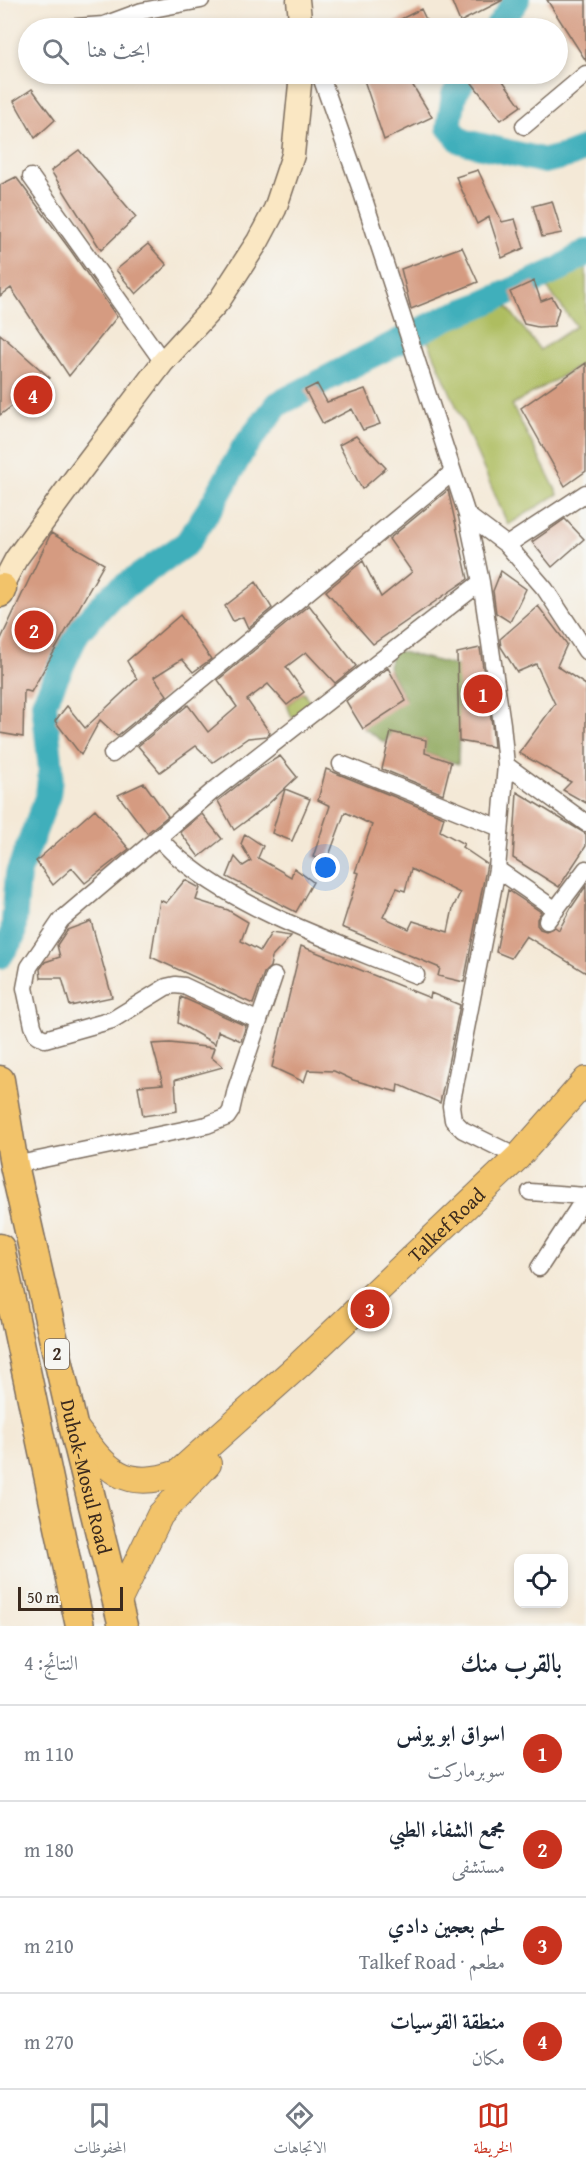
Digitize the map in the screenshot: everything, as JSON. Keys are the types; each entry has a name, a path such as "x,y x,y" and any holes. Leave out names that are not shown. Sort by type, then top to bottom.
{"highway":[{"name":"Duhok-Mosul Road","path":"0,1080 14,1165 73,1425 120,1614"},
{"name":"Duhok-Mosul Road","path":"0,1248 80,1626"}],"main road":[{"path":"0,590 23,550 163,363 219,301 258,241 275,209 293,155 300,84"},
{"name":"Talkef Road","path":"300,1364 518,1157 586,1080"},
{"path":"73,1425 103,1463 113,1471 126,1478 145,1481 161,1479 178,1473 300,1364"},
{"path":"120,1614 160,1515 300,1364"}],"street":[{"path":"122,18 142,10 201,0"},
{"path":"524,126 586,74"},
{"path":"324,84 360,187 467,515 481,582 493,654 506,765 497,869 451,1106 453,1120 464,1130 518,1157"},
{"path":"31,177 163,363"},
{"path":"112,754 453,472"},
{"path":"507,545 586,493"},
{"path":"467,515 507,545 545,589 586,651"},
{"path":"260,1021 184,986 175,985 166,987 112,1020 45,1039 37,1035 33,1026 25,988 29,967 61,920 213,791 481,582"},
{"path":"341,764 500,828"},
{"path":"506,765 586,823"},
{"path":"159,838 185,863 237,897 267,913 416,975"},
{"path":"497,869 552,916 586,869"},
{"path":"14,1165 207,1125 226,1117 231,1111 236,1089 274,976"},
{"path":"530,1192 586,1196 539,1268"}],"green space":[{"path":"586,259 586,362 512,405 558,494 508,525 427,339 505,304 540,350 576,326 545,285"},
{"path":"394,650 461,667 458,764 425,753 426,740 391,732 385,743 362,727 405,699 388,666"},
{"path":"304,692 311,706 292,718 287,705"}],"building":[{"path":"451,0 503,0 468,18 458,18"},
{"path":"547,0 586,0 586,61 568,33 568,18 559,18"},
{"path":"421,9 425,18 403,18"},
{"path":"365,84 412,84 432,117 384,140"},
{"path":"473,84 505,84 521,106 501,120"},
{"path":"32,89 55,120 35,138 14,101"},
{"path":"79,150 136,217 101,250 51,171"},
{"path":"478,170 502,222 515,219 524,248 502,258 489,217 477,224 456,177"},
{"path":"16,177 117,317 69,376 11,288 0,296 0,185"},
{"path":"552,201 562,233 542,237 533,206"},
{"path":"148,244 167,265 136,294 116,270"},
{"path":"462,247 478,282 411,309 401,269"},
{"path":"534,281 541,301 552,297 559,309 554,326 538,327 524,324 510,292"},
{"path":"0,334 50,378 0,415"},
{"path":"586,363 586,471 565,486 521,408"},
{"path":"317,384 327,402 365,389 380,424 363,430 352,409 323,424 305,390"},
{"path":"356,436 386,468 362,489 339,445"},
{"path":"448,490 468,579 373,644 326,591 363,561 381,597 412,572 389,539"},
{"path":"565,519 584,539 552,567 532,542"},
{"path":"51,533 104,564 31,692 24,690 23,737 0,733 0,641"},
{"path":"501,571 526,589 510,622 496,613 493,591"},
{"path":"256,582 272,608 248,628 243,617 233,621 225,606"},
{"path":"309,605 356,666 335,683 306,652 286,667 304,692 287,705 268,684 247,700 270,733 267,736 248,738 213,762 196,746 160,772 138,746 188,705 208,732 237,707 218,680"},
{"path":"538,606 567,644 557,666 586,685 586,803 563,790 571,782 519,753 555,704 536,664 517,672 501,647 500,639"},
{"path":"180,615 211,659 193,672 182,659 154,677 167,695 117,736 100,720 81,755 55,721 67,706 85,728 137,679 127,661"},
{"path":"480,648 494,747 459,741 457,653"},
{"path":"388,668 406,701 363,729 346,701"},
{"path":"391,732 426,740 425,753 451,762 443,794 382,769"},
{"path":"280,756 297,777 266,806 234,830 218,801 257,770"},
{"path":"326,769 444,817 440,831 464,844 462,847 487,864 464,982 438,976 440,968 342,927 359,873 355,872 372,825 345,812 327,861 313,857 330,806 318,800","holes":["411,869 460,893 453,908 448,932 413,921 409,929 383,917 397,888 405,891"]},
{"path":"144,783 168,816 147,833 118,795"},
{"path":"285,789 310,799 292,841 272,833"},
{"path":"517,792 586,834 586,846 559,887 513,858"},
{"path":"95,809 129,849 85,883 72,868 53,885 36,861"},
{"path":"202,814 222,839 199,857 180,832"},
{"path":"245,834 263,846 258,858 291,877 294,868 313,882 296,912 227,877 235,857 243,866 251,861 241,844"},
{"path":"185,880 200,888 196,900 228,910 248,922 241,941 260,951 271,933 291,936 272,957 270,967 264,973 253,1004 151,957 160,900 166,903"},
{"path":"586,886 586,973 526,936 511,958 496,952 508,890 541,912 537,925 546,931 555,927 559,930"},
{"path":"91,921 112,997 70,1006 62,978 41,978 40,969 45,962 60,957 57,945 67,930"},
{"path":"301,946 430,998 431,993 460,1005 440,1103 398,1084 397,1092 353,1080 334,1071 308,1070 304,1082 272,1067"},
{"path":"181,997 246,1026 241,1041 218,1031 215,1044 178,1023"},
{"path":"170,1043 214,1048 211,1057 223,1067 175,1080 177,1111 143,1116 138,1086 163,1084 152,1044"}],"waterway":[{"path":"504,18 517,0"},
{"path":"461,84 454,95 449,127 461,141 545,161 586,148"},
{"path":"0,956 13,936 18,874 48,795 51,770 44,703 78,631 112,595 187,543 214,502 243,449 278,404 446,318 560,269 586,252"}],"place":[{"name":"منطقة القوسيات","path":"33,395"},
{"name":"مجمع الشفاء الطبي","path":"34,630"},
{"name":"اسواق ابو يونس","path":"483,694"},
{"name":"لحم بعجين دادي","path":"370,1309"}]}
